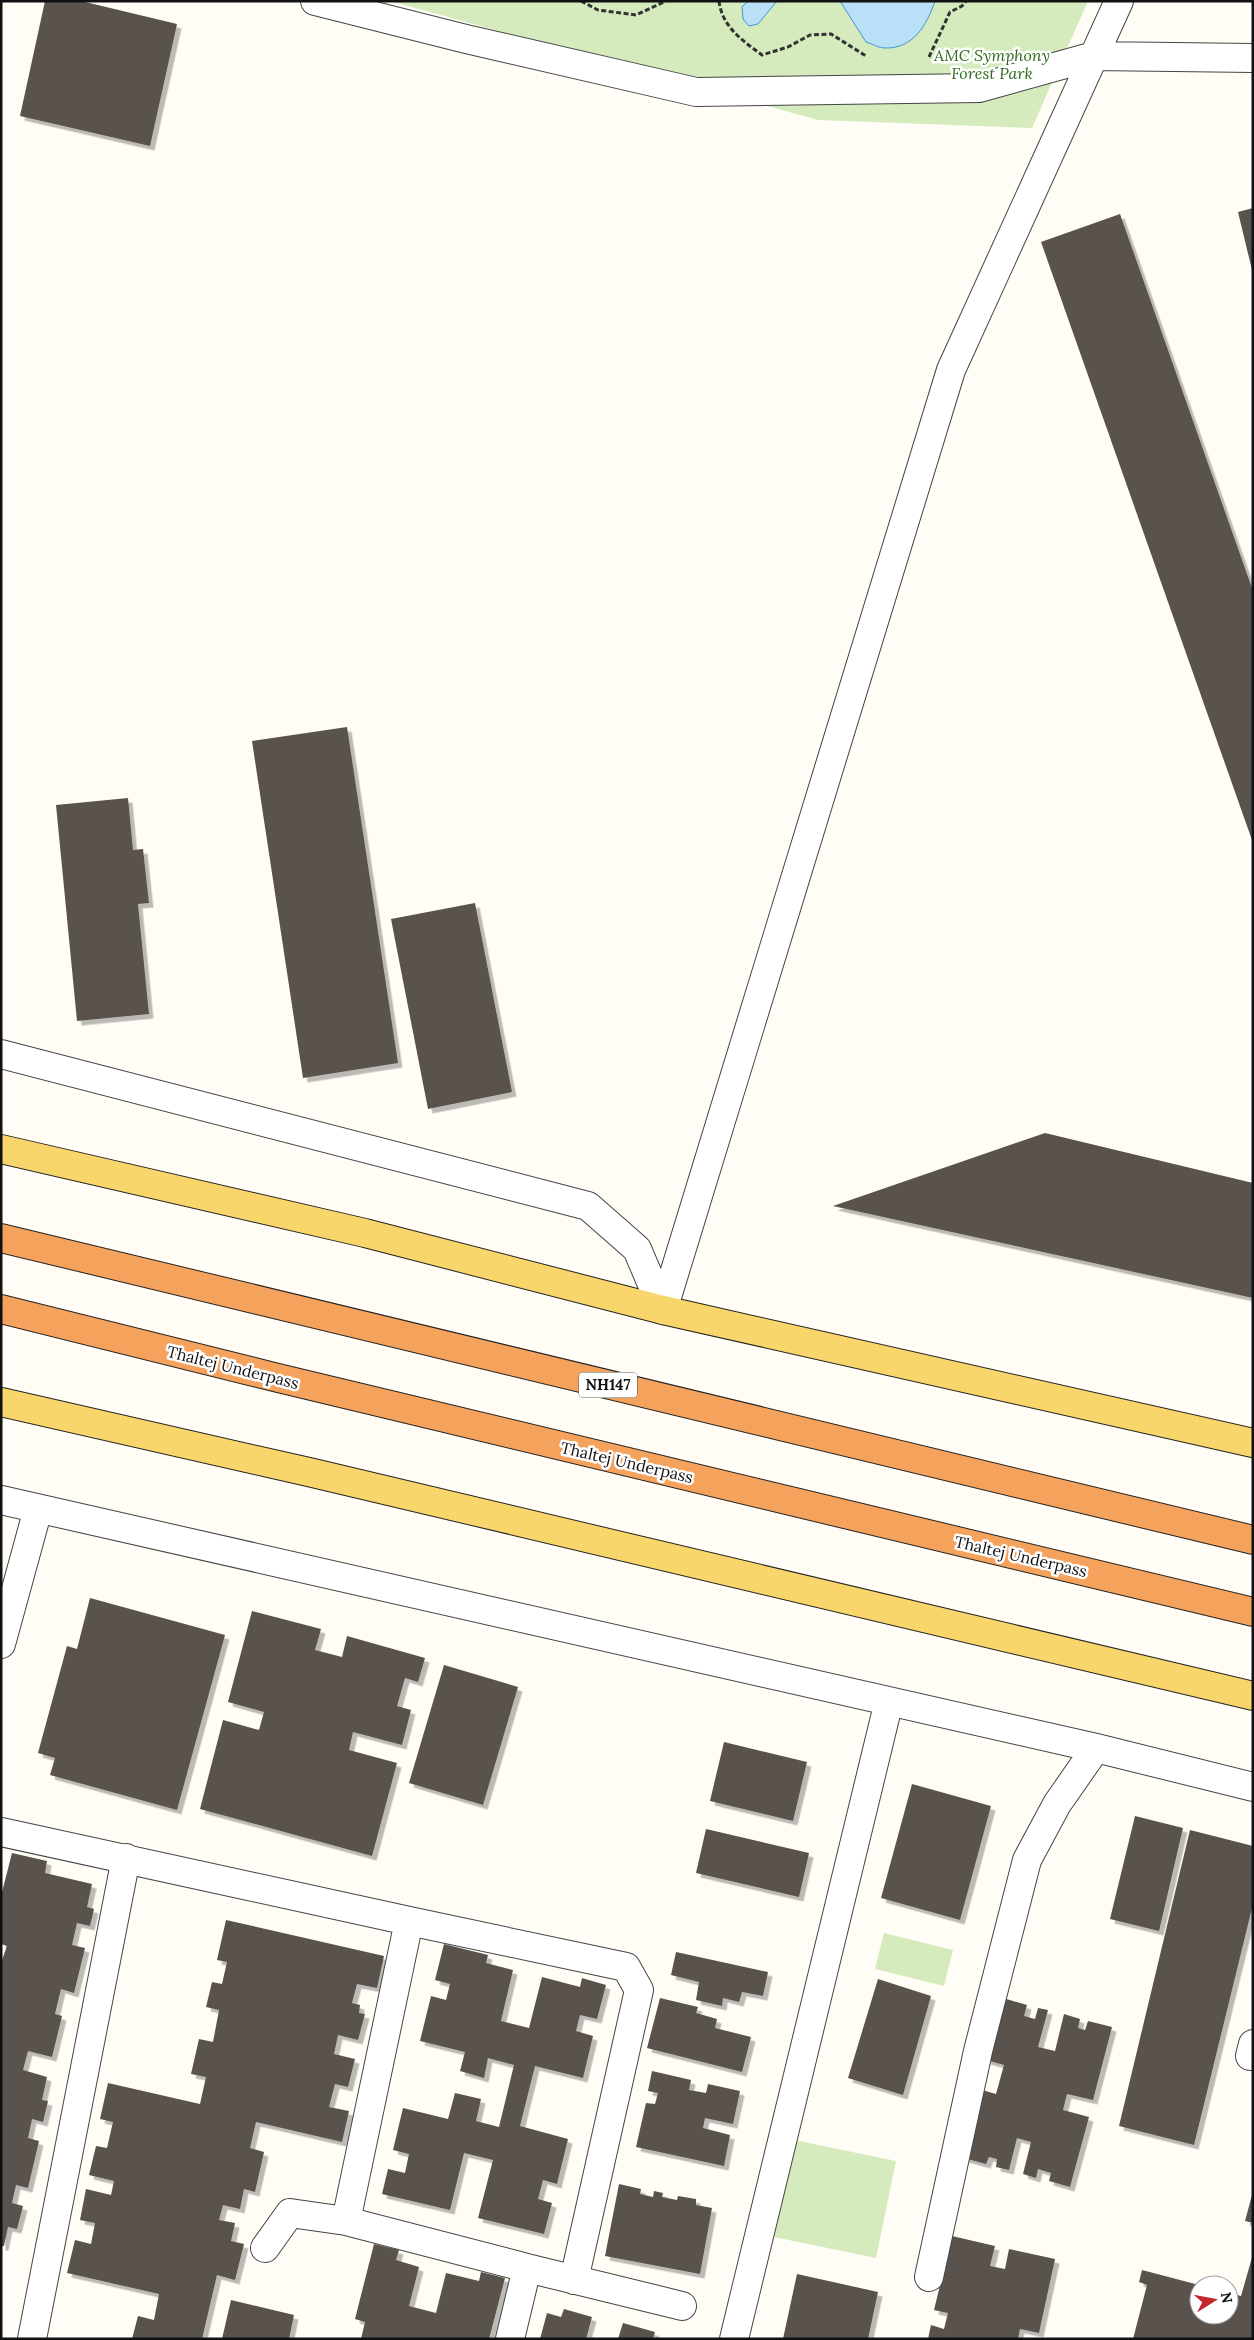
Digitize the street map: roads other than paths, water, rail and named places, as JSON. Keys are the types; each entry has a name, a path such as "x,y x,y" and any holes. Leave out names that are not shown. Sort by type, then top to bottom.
{"highway":[{"name":"NH147","path":"1,1238 1253,1540"},
{"name":"Thaltej Underpass","path":"1,1309 274,1377 1253,1612"}],"main road":[{"path":"1,1149 365,1233 663,1310 1253,1443"},
{"path":"1,1402 313,1473 1253,1696"}],"street":[{"path":"315,1 466,39 696,92 979,88 1094,56 1253,58"},
{"path":"663,1310 951,370 1119,1"},
{"path":"1,1054 588,1206 637,1249 663,1310"},
{"path":"1,1500 1096,1748 1253,1787"},
{"path":"1,1644 38,1509"},
{"path":"734,2339 889,1701"},
{"path":"929,2277 978,2051 1027,1860 1056,1804 1096,1748"},
{"path":"1,1832 626,1967 639,1990 574,2280"},
{"path":"32,2339 126,1858"},
{"path":"346,2221 409,1920"},
{"path":"265,2248 290,2213 346,2221 682,2306"},
{"path":"510,2339 527,2268"}],"water":[{"path":"748,1 777,1 758,24 749,26 743,19 742,7"},
{"path":"840,1 935,1 928,19 918,34 904,44 885,48 866,42"}],"park label":[{"name":"AMC Symphony Forest Park","path":"992,64"}]}
